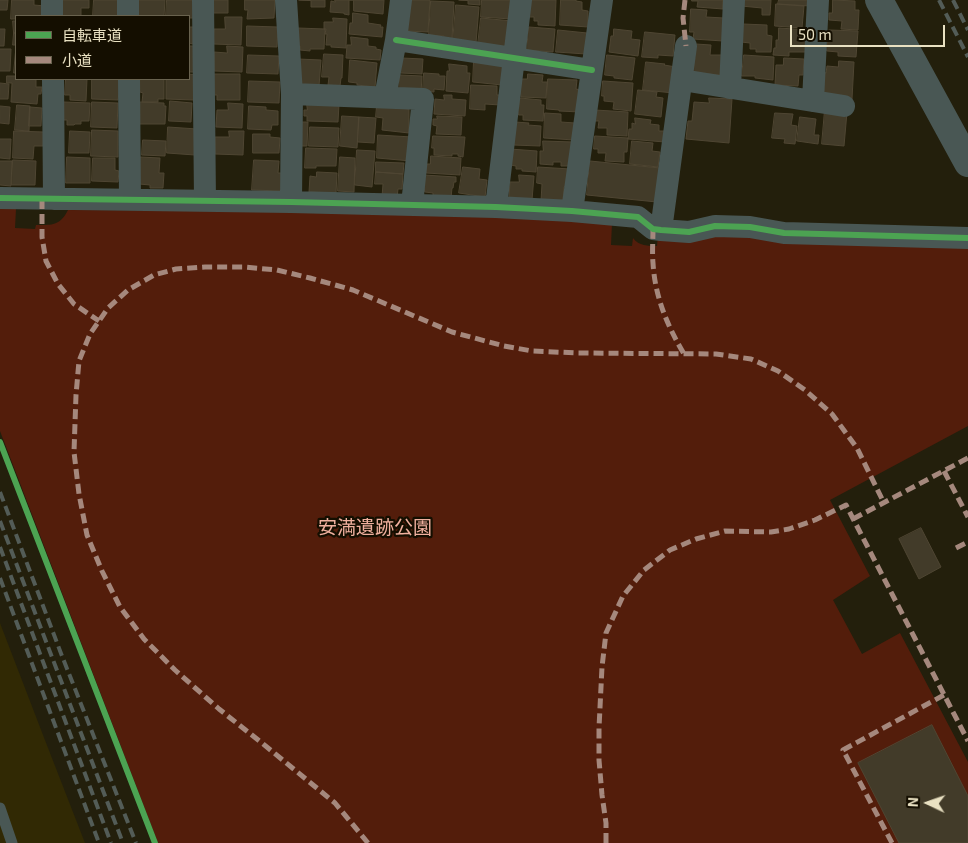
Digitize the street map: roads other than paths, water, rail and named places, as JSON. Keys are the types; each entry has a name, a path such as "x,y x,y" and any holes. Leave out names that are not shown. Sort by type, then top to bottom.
{"street":[{"path":"52,0 52,15"},
{"path":"128,0 128,15"},
{"path":"203,0 205,201"},
{"path":"286,0 292,94 291,202"},
{"path":"385,97 396,40 401,0"},
{"path":"496,207 521,0"},
{"path":"572,211 602,0"},
{"path":"730,88 734,0"},
{"path":"813,101 818,0"},
{"path":"879,0 968,163"},
{"path":"396,40 592,70"},
{"path":"661,230 686,46"},
{"path":"53,80 54,199"},
{"path":"129,80 130,200"},
{"path":"682,80 844,106"},
{"path":"292,94 424,99 412,206"},
{"path":"0,198 496,207 638,217 654,229 689,232 715,226 750,227 784,233 968,238"}],"lane":[{"path":"0,808 12,843"}],"railway":[{"path":"939,0 968,57"},
{"path":"953,0 968,30"},
{"path":"0,492 136,843"},
{"path":"0,521 123,843"},
{"path":"0,547 111,843"},
{"path":"0,578 99,843"}],"park label":[{"name":"安満遺跡公園","path":"375,528"}]}
